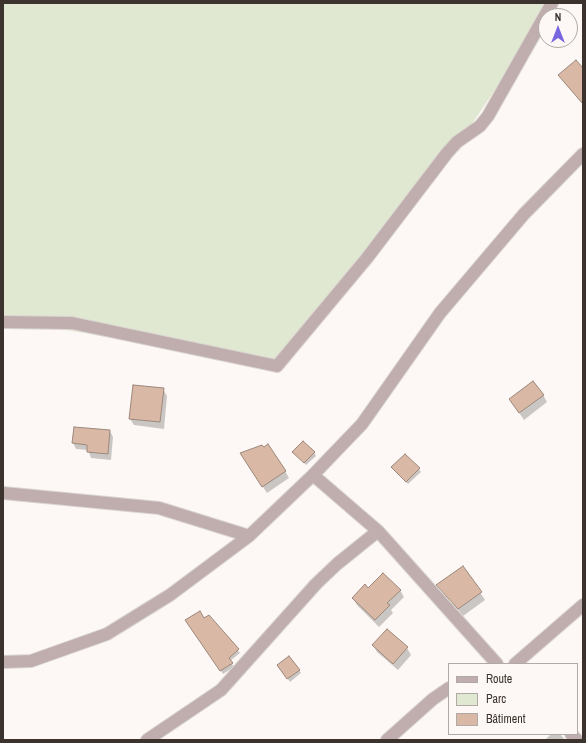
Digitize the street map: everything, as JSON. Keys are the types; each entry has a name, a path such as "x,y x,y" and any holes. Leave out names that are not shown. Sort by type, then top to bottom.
{"street":[{"path":"3,322 72,324 277,366 367,258 447,153 457,142 480,126 488,116 552,3"},
{"path":"3,662 31,661 107,634 170,595 249,536 314,475 362,424 440,313 524,214 583,154"},
{"path":"314,475 378,532 491,662"},
{"path":"3,493 159,508 249,536"},
{"path":"147,740 221,690 316,584 337,564 378,532"},
{"path":"516,663 583,605"},
{"path":"387,740 433,699 448,689"}],"green space":[{"path":"3,3 549,3 547,8 538,8 538,26 457,146 275,365 48,327 3,322"}],"building":[{"path":"576,60 583,68 583,104 558,75"},
{"path":"533,381 544,395 519,413 509,399"},
{"path":"133,385 164,388 160,422 129,419"},
{"path":"74,427 110,430 108,454 87,452 87,445 72,443"},
{"path":"303,441 315,452 304,463 292,452"},
{"path":"268,444 286,471 262,487 240,453 262,445 264,447"},
{"path":"405,454 420,468 406,482 391,467"},
{"path":"463,566 482,592 458,609 436,585"},
{"path":"383,573 401,590 387,603 390,605 375,620 352,598 365,584 368,588"},
{"path":"200,611 204,618 209,615 239,649 229,658 233,663 220,671 185,620"},
{"path":"387,629 408,647 393,664 372,645"},
{"path":"289,656 300,670 287,679 277,665"}]}
